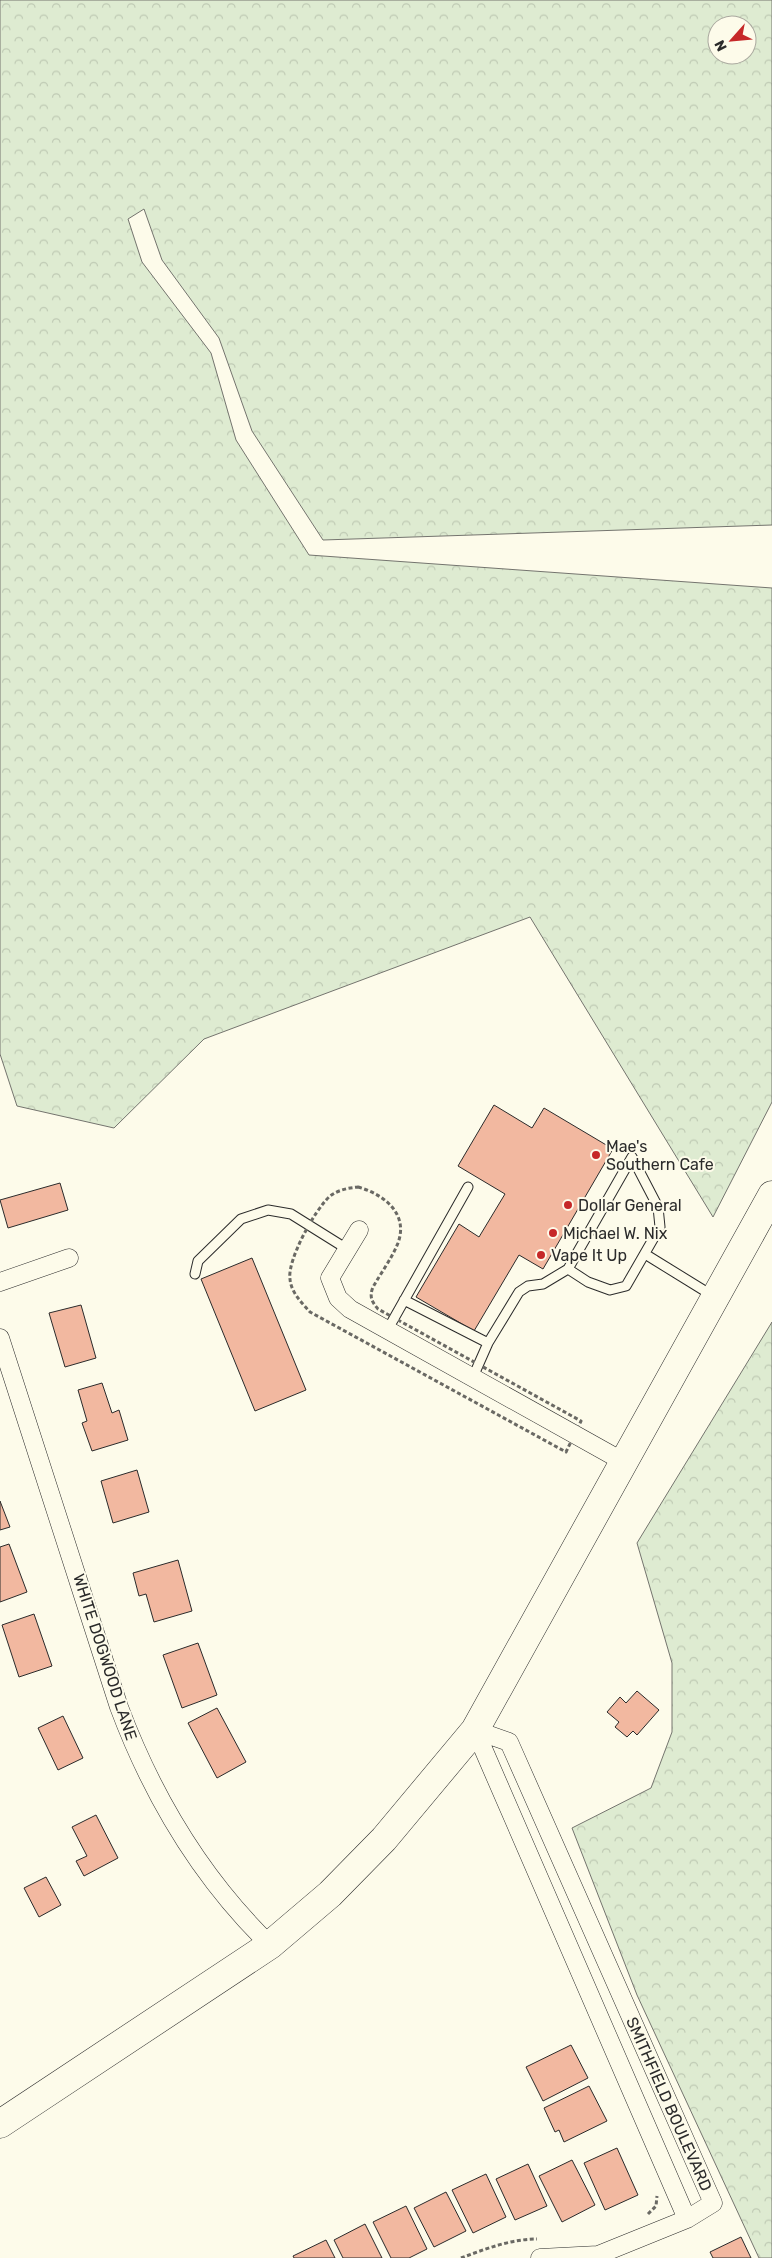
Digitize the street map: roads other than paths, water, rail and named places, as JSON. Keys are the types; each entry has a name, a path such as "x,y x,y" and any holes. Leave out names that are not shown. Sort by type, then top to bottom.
{"highway":[{"path":"0,2124 270,1945 330,1894 384,1839 475,1730 772,1195"}],"street":[{"path":"358,1230 330,1278 338,1298 350,1309 624,1462"},
{"path":"0,1282 70,1258"},
{"name":"WHITE DOGWOOD LANE","path":"0,1338 119,1707 136,1751 156,1793 207,1872 251,1927 270,1945"},
{"name":"SMITHFIELD BOULEVARD","path":"475,1730 509,1742 713,2204 687,2219 475,1730"},
{"path":"540,2258 598,2255 687,2219"}],"lane":[{"path":"473,1377 488,1344 519,1292 528,1286 543,1284 568,1269 632,1157 658,1207 660,1227 645,1254 626,1286 610,1290 588,1282 568,1269"},
{"path":"388,1330 468,1188"},
{"path":"195,1274 198,1262 241,1219 268,1210 292,1214 347,1249"},
{"path":"645,1254 715,1297"},
{"path":"404,1300 488,1344"}],"place":[{"name":"Mae's Southern Cafe","path":"596,1155"},
{"name":"Dollar General","path":"568,1205"},
{"name":"Michael W. Nix","path":"553,1233"},
{"name":"Vape It Up","path":"541,1255"}]}
